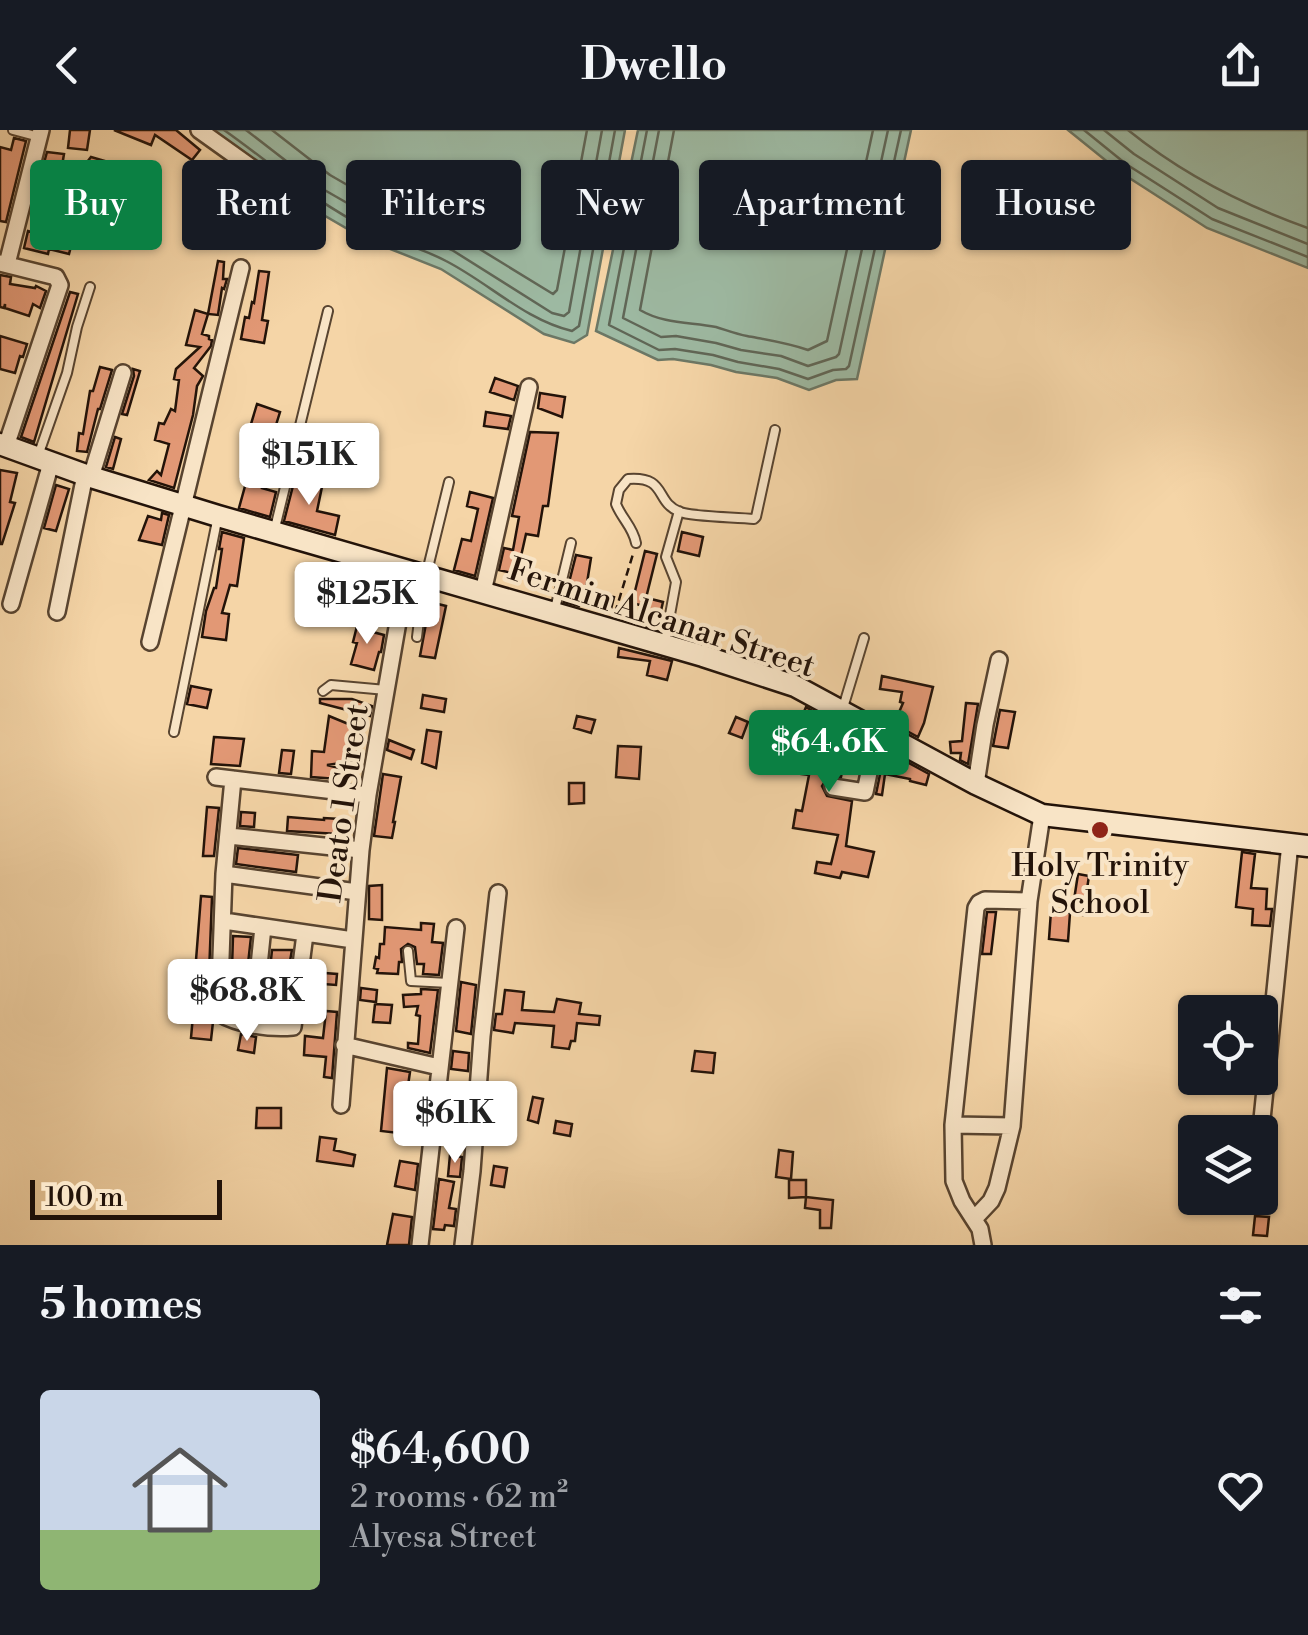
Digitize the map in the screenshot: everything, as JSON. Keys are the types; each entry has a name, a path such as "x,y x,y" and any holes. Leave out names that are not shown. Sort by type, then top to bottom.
{"main road":[{"name":"Fermin Alcanar Street","path":"3,445 218,516 795,686 976,784 1042,815 1299,844"}],"street":[{"path":"199,130 241,160"},
{"path":"3,445 60,285 56,277 4,263 40,133"},
{"path":"150,642 241,268"},
{"path":"58,612 88,476 123,372"},
{"path":"483,592 529,387"},
{"path":"11,604 44,460"},
{"name":"Deato 1 Street","path":"341,1105 368,795 386,690 416,572"},
{"path":"976,784 999,660"},
{"path":"833,787 865,792 878,729"},
{"path":"305,934 294,1024 289,1028 253,1024 219,1013 229,836 225,778 368,795"},
{"path":"974,1219 997,1188 1012,1126 1029,901 1042,815"},
{"path":"229,836 361,850"},
{"path":"1263,1115 1299,844"},
{"path":"224,874 357,892"},
{"path":"463,1245 498,893"},
{"path":"983,1245 980,1229 954,1182 952,1124 976,908 985,900 1029,901"},
{"path":"224,920 354,940"},
{"path":"253,1024 263,927"},
{"path":"420,1245 456,928"},
{"path":"344,1045 439,1067"},
{"path":"436,1112 476,1117"},
{"path":"952,1124 1012,1126"}],"lane":[{"path":"13,130 40,133"},
{"path":"44,460 90,286"},
{"path":"274,532 328,312"},
{"path":"636,543 633,528 616,504 628,480 654,482 679,512 754,519 775,430"},
{"path":"416,637 416,572 449,482"},
{"path":"664,645 676,582 666,557 679,512"},
{"path":"174,732 218,516"},
{"path":"554,613 571,542"},
{"path":"842,711 864,638"},
{"path":"322,692 331,684 386,690"},
{"path":"408,951 411,981 450,983"}],"path":[{"path":"610,629 636,543"}],"water":[{"path":"206,130 625,130 619,160 541,160 541,250 603,250 587,335 574,343 544,334 441,269 393,250 521,250 521,160 346,160 346,228 326,216 326,160 250,160"},
{"path":"638,130 911,130 904,160 699,160 699,250 885,250 857,379 836,380 809,390 777,378 673,359 658,360 596,331 613,250 679,250 679,160 632,160"},
{"path":"1068,130 1308,130 1308,268 1207,228 1131,179 1131,160 1105,160"}],"building":[{"path":"70,130 90,130 87,150 68,148"},
{"path":"114,130 176,130 200,150 192,160 155,135 151,145"},
{"path":"14,138 26,141 6,222 0,221 0,147 11,150"},
{"path":"47,152 64,154 63,160 45,160"},
{"path":"30,232 30,250 24,248"},
{"path":"218,261 224,262 223,279 227,279 218,315 208,314"},
{"path":"259,271 269,272 262,320 268,321 264,343 241,339 245,317 249,318 254,303"},
{"path":"0,275 11,277 10,284 46,291 40,308 33,304 29,316 5,308 5,304 0,307"},
{"path":"70,292 78,294 34,442 21,437"},
{"path":"195,310 208,314 202,334 212,340 194,368 203,376 197,386 174,488 149,480 157,471 161,475 169,444 155,440 159,423 164,424 171,409 175,411 179,380 174,379 176,369 200,347 186,345"},
{"path":"0,336 27,344 15,373 0,369"},
{"path":"100,367 112,370 87,452 77,451 90,391"},
{"path":"133,369 140,371 127,415 122,414"},
{"path":"495,378 518,386 514,400 490,392"},
{"path":"540,393 565,397 562,417 538,408"},
{"path":"257,404 280,412 271,441 266,440 257,465 266,467 262,488 276,492 270,517 239,508 247,479 241,478 244,462 256,437 248,434"},
{"path":"486,412 511,416 508,429 484,426"},
{"path":"530,432 558,433 548,506 543,506 538,536 526,534 517,574 499,570 504,548 513,550 519,517 512,516"},
{"path":"115,437 121,439 113,469 106,467"},
{"path":"0,470 17,473 10,502 15,503 2,544 0,544"},
{"path":"295,478 323,482 317,511 339,516 335,535 284,521"},
{"path":"56,485 69,489 56,531 44,528"},
{"path":"470,492 493,498 475,576 454,570 462,539 471,541 478,509 467,506"},
{"path":"162,513 169,515 162,545 139,540 148,516 161,520"},
{"path":"222,532 244,538 237,586 230,585 222,613 229,614 226,640 202,637 206,611 216,588"},
{"path":"682,532 703,537 699,556 678,551"},
{"path":"645,551 657,554 644,606 632,603"},
{"path":"576,555 591,558 586,589 614,597 611,609 580,601 579,606 564,602"},
{"path":"330,587 353,591 348,618 325,613"},
{"path":"647,598 663,602 657,628 641,624"},
{"path":"430,602 446,606 435,658 420,656"},
{"path":"358,622 370,625 369,631 384,635 374,670 351,664"},
{"path":"619,648 672,661 667,680 647,675 650,661 618,657"},
{"path":"882,676 933,687 918,737 894,724 903,703 902,692 880,689"},
{"path":"191,686 211,690 207,708 187,704"},
{"path":"423,695 446,699 444,712 421,708"},
{"path":"320,699 352,699 372,706 370,716 320,703"},
{"path":"966,703 978,704 968,764 960,760 961,753 951,753 950,742 962,741"},
{"path":"806,707 819,715 817,719 854,733 852,747 847,746 841,777 828,777 822,786 827,796 852,801 846,846 874,852 868,877 842,872 840,878 815,873 817,862 831,864 838,835 793,828 796,810 802,811 809,775 801,774 803,757 811,758 814,741 795,733"},
{"path":"1000,710 1015,712 1008,748 993,746"},
{"path":"329,716 363,730 355,761 327,765 339,768 338,779 311,777 312,751 324,752"},
{"path":"577,716 595,720 591,733 574,728"},
{"path":"736,717 748,722 742,738 729,733"},
{"path":"427,730 441,732 436,768 422,763"},
{"path":"214,737 244,739 240,766 211,764"},
{"path":"389,740 414,750 411,759 387,750"},
{"path":"618,746 641,747 639,779 616,777"},
{"path":"282,750 294,751 291,774 279,773"},
{"path":"885,750 929,774 926,785 885,774 882,795 876,794"},
{"path":"383,774 401,777 392,838 374,836"},
{"path":"569,783 584,783 584,803 569,804"},
{"path":"207,807 219,808 214,856 203,856"},
{"path":"241,812 255,813 254,827 240,826"},
{"path":"288,817 340,819 339,834 287,831"},
{"path":"238,848 298,855 296,872 236,864"},
{"path":"1242,852 1255,854 1251,888 1267,889 1266,909 1272,909 1270,926 1252,925 1253,909 1236,907"},
{"path":"1078,874 1089,876 1083,915 1072,913"},
{"path":"382,885 382,920 369,919 369,886"},
{"path":"201,896 212,897 209,974 195,973"},
{"path":"1051,911 1070,913 1068,941 1049,939"},
{"path":"987,912 996,912 991,954 982,954"},
{"path":"421,923 434,924 432,942 443,943 439,975 423,974 424,964 417,964 415,947 408,944 401,949 398,974 377,973 374,968 380,944 384,944 385,927 421,930"},
{"path":"233,936 251,937 244,1000 231,1000"},
{"path":"272,950 292,950 290,961 271,960"},
{"path":"311,972 337,974 336,985 310,983"},
{"path":"461,982 476,985 471,1034 456,1031"},
{"path":"268,985 287,986 283,1015 266,1012"},
{"path":"361,988 377,990 376,1002 360,1000"},
{"path":"421,989 438,990 430,1053 408,1048 408,1043 418,1044 420,1016 416,1015 418,1006 404,1007 403,995 421,994"},
{"path":"505,990 524,992 522,1010 554,1012 557,999 581,1003 579,1014 600,1016 599,1025 577,1023 575,1041 571,1041 569,1049 552,1047 554,1026 515,1023 513,1033 494,1030 496,1014 502,1014"},
{"path":"194,1004 208,1006 213,1022 211,1040 191,1038"},
{"path":"375,1004 392,1005 390,1023 373,1022"},
{"path":"326,1011 337,1012 332,1078 324,1077 326,1057 304,1055 305,1036 323,1038"},
{"path":"241,1034 256,1037 254,1053 238,1050"},
{"path":"453,1051 469,1053 468,1071 451,1069"},
{"path":"695,1051 715,1053 713,1073 692,1071"},
{"path":"387,1068 410,1072 403,1120 422,1123 420,1142 407,1140 408,1134 381,1131"},
{"path":"499,1094 511,1094 511,1112 500,1112"},
{"path":"533,1097 543,1099 538,1123 528,1120"},
{"path":"257,1108 281,1108 281,1128 256,1128"},
{"path":"556,1121 572,1124 570,1136 554,1133"},
{"path":"320,1137 336,1139 334,1150 355,1155 353,1166 317,1161"},
{"path":"779,1150 793,1152 791,1179 776,1177"},
{"path":"450,1155 462,1157 460,1177 448,1176"},
{"path":"400,1161 418,1164 415,1190 395,1186"},
{"path":"494,1166 507,1168 504,1187 491,1185"},
{"path":"439,1179 454,1182 449,1208 456,1209 454,1226 445,1225 444,1230 433,1229"},
{"path":"789,1180 806,1180 806,1197 789,1198"},
{"path":"806,1197 833,1200 831,1228 820,1228 820,1210 805,1208"},
{"path":"393,1214 412,1217 409,1245 387,1245"},
{"path":"1255,1216 1269,1217 1267,1236 1253,1235"}],"place":[{"name":"Holy Trinity School","path":"1100,830"}]}
